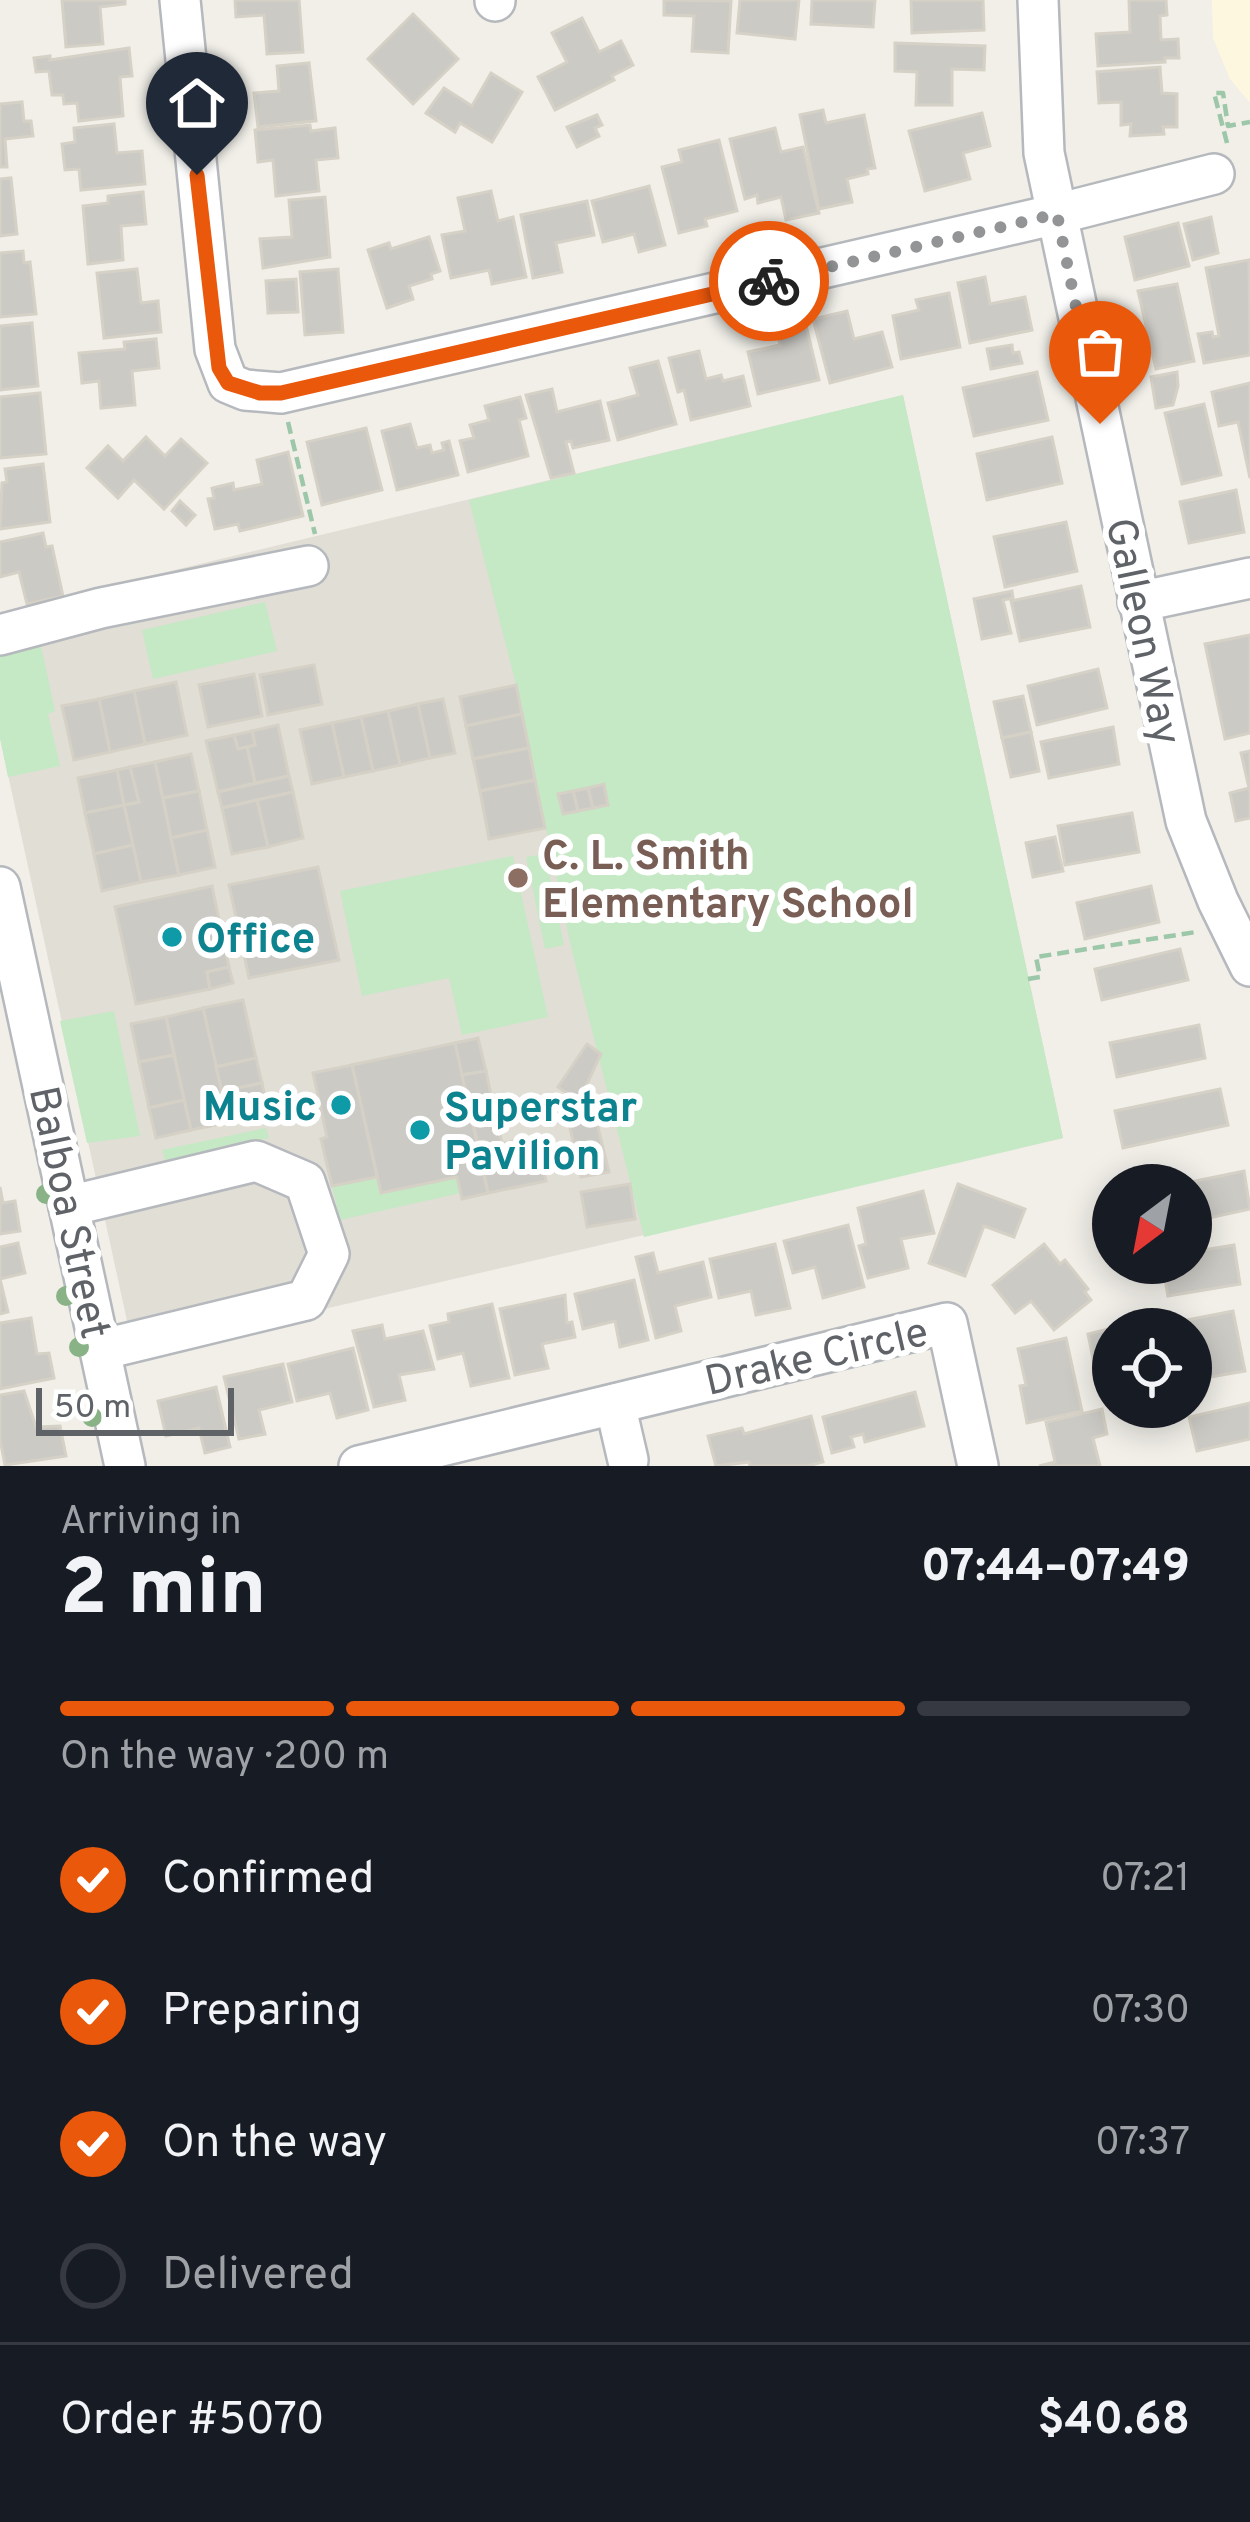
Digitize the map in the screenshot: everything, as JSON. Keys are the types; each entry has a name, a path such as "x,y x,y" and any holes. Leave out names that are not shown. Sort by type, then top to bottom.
{"street":[{"path":"180,0 214,349 228,383 260,393 281,393 1057,214 1220,159"},
{"name":"Galleon Way","path":"1038,0 1045,153 1138,602 1186,820 1233,907 1250,966"},
{"path":"0,635 101,608 308,566"},
{"path":"1138,602 1250,578"},
{"name":"Balboa Street","path":"0,887 125,1466"},
{"path":"69,1206 256,1161 305,1182 329,1254 306,1300 100,1350"},
{"name":"Drake Circle","path":"359,1466 947,1323 978,1466"},
{"path":"615,1404 628,1460"}],"path":[{"path":"1220,159 1214,94 1222,93 1228,126 1250,122"},
{"path":"281,393 321,563 308,566"},
{"path":"1028,979 1040,977 1036,957 1233,907"}],"shaded area":[{"path":"1212,0 1250,0 1250,103 1230,79 1213,38"},
{"name":"C. L. Smith Elementary School","path":"903,395 1063,1138 134,1353 0,738 0,612"}],"green space":[{"path":"903,395 1063,1138 644,1237 571,947 516,685 469,500"},
{"path":"265,602 277,651 153,679 142,630"},
{"path":"40,641 55,711 48,714 60,766 8,777 0,738 0,649"},
{"path":"545,854 564,945 545,949 526,857"},
{"path":"513,856 548,1017 462,1035 449,978 362,996 340,891"},
{"path":"114,1011 140,1136 87,1143 60,1021"},
{"path":"266,1128 269,1138 165,1160 162,1150"},
{"path":"377,1177 382,1193 457,1177 461,1193 340,1220 332,1186"}],"building":[{"path":"62,0 125,0 125,4 100,7 103,44 66,47"},
{"path":"235,0 299,0 303,52 267,54 264,15 236,17"},
{"path":"664,0 731,1 728,53 692,51 694,16 664,15"},
{"path":"740,0 799,0 795,39 737,33"},
{"path":"812,0 875,0 873,27 811,24"},
{"path":"911,0 983,0 984,30 912,33"},
{"path":"1129,0 1166,0 1167,15 1160,16 1161,40 1178,39 1179,58 1098,66 1096,34 1130,32"},
{"path":"413,14 458,59 413,104 368,59"},
{"path":"582,18 599,52 621,41 633,65 555,110 538,77 567,62 552,33"},
{"path":"895,43 985,46 984,70 952,69 952,105 916,105 917,72 895,71"},
{"path":"129,48 132,76 120,77 123,116 79,121 77,103 64,104 63,95 52,95 49,71 36,72 34,58 50,56 50,60"},
{"path":"309,63 316,121 258,127 254,93 279,91 277,66"},
{"path":"1160,67 1162,93 1177,94 1177,127 1163,127 1164,134 1130,136 1131,124 1121,125 1121,102 1099,103 1097,72"},
{"path":"491,73 522,92 492,142 460,123 455,132 426,113 444,88 472,106"},
{"path":"22,102 24,121 31,121 33,136 5,139 7,167 0,167 0,104"},
{"path":"823,110 826,123 864,115 875,168 847,179 852,202 819,209 800,115"},
{"path":"982,113 990,146 963,153 970,179 925,191 909,131"},
{"path":"597,115 602,125 595,128 599,136 577,147 567,127"},
{"path":"114,124 117,153 142,151 145,184 81,190 79,169 65,170 62,144 75,142 74,128"},
{"path":"310,125 311,131 335,128 338,158 316,160 319,191 276,196 273,160 258,162 255,130"},
{"path":"775,128 781,152 803,147 819,213 786,220 781,197 758,203 757,195 745,199 730,139"},
{"path":"719,140 737,211 705,219 707,226 679,233 662,167 682,162 679,150"},
{"path":"11,178 17,234 0,236 0,179"},
{"path":"649,186 665,245 639,252 634,234 603,242 592,201"},
{"path":"491,191 498,221 513,217 526,277 492,284 489,270 451,278 442,235 465,231 458,198"},
{"path":"143,192 146,224 121,226 123,260 88,264 83,206 108,203 108,196"},
{"path":"325,197 330,257 263,268 260,239 292,237 289,200"},
{"path":"587,201 594,235 556,243 562,272 533,278 521,215"},
{"path":"1211,217 1218,253 1193,260 1184,224"},
{"path":"1178,223 1189,266 1135,280 1125,237"},
{"path":"429,237 440,271 431,274 432,279 409,286 413,299 387,308 368,250 389,243 391,249"},
{"path":"23,251 24,263 30,262 36,314 0,317 0,253"},
{"path":"1249,260 1250,355 1204,363 1198,334 1219,336 1206,268"},
{"path":"137,269 141,303 158,301 161,332 104,338 97,273"},
{"path":"338,269 343,332 305,335 300,272"},
{"path":"985,277 990,304 1025,297 1032,330 970,343 958,283"},
{"path":"296,279 298,312 268,313 266,281"},
{"path":"1177,284 1194,361 1156,369 1138,291"},
{"path":"949,293 960,347 901,359 893,316 919,310 916,300"},
{"path":"847,311 854,339 882,332 892,367 830,383 813,319"},
{"path":"32,323 38,386 0,390 0,326"},
{"path":"806,325 819,380 758,394 748,352 780,345 777,332"},
{"path":"156,339 159,368 132,371 135,405 101,408 99,381 82,383 79,353 125,349 124,342"},
{"path":"1012,345 1022,363 991,369 987,349"},
{"path":"699,351 706,379 743,376 750,406 691,420 669,358"},
{"path":"658,361 676,424 618,440 608,403 638,395 630,368"},
{"path":"1037,372 1048,420 974,436 963,388"},
{"path":"1177,372 1173,405 1156,408 1151,377"},
{"path":"1250,383 1250,478 1238,422 1219,426 1212,392"},
{"path":"552,389 557,412 600,401 609,440 573,448 571,441 566,442 574,473 551,478 526,395"},
{"path":"40,393 46,454 0,458 0,397"},
{"path":"520,397 526,418 519,420 528,456 468,472 460,441 474,438 470,425 489,420 485,406"},
{"path":"1204,404 1221,475 1182,484 1165,413"},
{"path":"410,424 417,448 430,445 432,453 444,450 442,443 449,441 458,475 397,490 382,431"},
{"path":"366,428 382,490 322,505 307,442"},
{"path":"146,437 165,456 181,439 207,463 164,509 134,480 118,498 87,468 108,446 123,461"},
{"path":"1052,437 1062,483 987,500 977,454"},
{"path":"288,452 303,516 240,531 238,524 215,529 208,499 214,498 212,488 233,483 234,490 262,484 257,460"},
{"path":"43,464 50,522 0,529 5,469"},
{"path":"1236,490 1244,532 1189,543 1180,502"},
{"path":"180,501 195,515 186,525 172,511"},
{"path":"1066,522 1077,571 1005,587 994,537"},
{"path":"43,533 46,547 52,546 63,596 27,604 19,572 0,577 0,542"},
{"path":"1081,586 1090,627 1020,641 1011,601"},
{"path":"1012,591 1013,598 1003,600 1011,633 982,639 974,599"},
{"path":"1250,635 1250,733 1225,739 1205,644"},
{"path":"314,665 322,704 268,715 260,675"},
{"path":"1098,669 1107,708 1037,725 1028,686"},
{"path":"254,674 262,716 208,727 199,685"},
{"path":"176,682 187,735 145,744 134,691"},
{"path":"516,685 522,714 466,726 460,697"},
{"path":"134,691 145,744 110,752 99,699"},
{"path":"1023,696 1031,732 1002,738 994,702"},
{"path":"99,699 110,752 74,760 62,706"},
{"path":"443,699 455,753 430,758 418,704"},
{"path":"418,704 430,758 400,765 388,711"},
{"path":"388,711 400,765 373,771 361,717"},
{"path":"522,714 529,748 473,759 466,726"},
{"path":"361,717 373,771 344,777 332,723"},
{"path":"332,723 344,777 312,784 300,730"},
{"path":"278,725 289,776 255,783 247,747 255,745 252,731"},
{"path":"1113,727 1119,764 1049,778 1041,742"},
{"path":"252,731 255,745 238,749 234,735"},
{"path":"1031,732 1039,771 1011,777 1002,738"},
{"path":"234,735 238,749 247,747 255,783 218,792 206,741"},
{"path":"529,748 535,780 480,791 473,759"},
{"path":"1250,751 1250,818 1236,821 1230,793 1249,788 1241,753"},
{"path":"191,754 199,791 163,798 155,762"},
{"path":"155,762 179,875 141,882 124,805 139,802 130,767"},
{"path":"130,767 139,802 124,805 117,770"},
{"path":"117,770 124,805 85,813 78,778"},
{"path":"289,776 293,792 222,808 218,792"},
{"path":"535,780 545,828 489,839 480,791"},
{"path":"604,784 608,805 593,808 588,788"},
{"path":"588,788 593,808 578,811 573,791"},
{"path":"199,791 207,830 171,838 163,798"},
{"path":"573,791 578,811 563,814 558,794"},
{"path":"293,792 303,838 268,847 257,800"},
{"path":"257,800 268,847 232,854 222,808"},
{"path":"124,805 133,845 94,854 85,813"},
{"path":"1132,813 1139,852 1065,865 1058,826"},
{"path":"207,830 215,867 179,875 171,838"},
{"path":"1055,837 1063,871 1033,877 1026,843"},
{"path":"133,845 141,882 102,891 94,854"},
{"path":"318,867 339,960 249,978 229,885"},
{"name":"Office","path":"212,886 229,967 207,972 210,989 136,1004 115,907"},
{"path":"1151,886 1159,922 1085,939 1077,903"},
{"path":"1180,949 1188,980 1102,1000 1095,969"},
{"path":"229,967 233,983 210,989 207,972"},
{"path":"243,1000 256,1058 216,1067 203,1008"},
{"path":"203,1008 222,1091 204,1095 210,1126 191,1130 166,1017"},
{"path":"166,1017 174,1055 139,1062 131,1024"},
{"path":"1199,1025 1205,1058 1117,1077 1110,1043"},
{"path":"478,1038 486,1071 462,1075 455,1043"},
{"name":"Superstar Pavilion","path":"455,1043 488,1193 462,1199 457,1177 381,1193 352,1065"},
{"path":"587,1044 601,1054 579,1101 558,1087"},
{"path":"174,1055 184,1100 149,1108 139,1062"},
{"path":"256,1058 262,1083 222,1091 216,1067"},
{"name":"Music","path":"352,1065 377,1177 332,1186 313,1073"},
{"path":"486,1071 493,1105 470,1110 462,1075"},
{"path":"262,1083 268,1113 228,1122 222,1091"},
{"path":"1220,1089 1228,1125 1123,1148 1115,1111"},
{"path":"222,1091 228,1122 210,1126 204,1095"},
{"path":"184,1100 191,1130 156,1138 149,1108"},
{"path":"493,1105 502,1143 479,1149 470,1110"},
{"path":"596,1119 609,1172 581,1177 569,1124"},
{"path":"536,1136 546,1181 488,1193 479,1149"},
{"path":"1244,1171 1250,1209 1212,1217 1212,1178"},
{"path":"630,1184 635,1219 587,1227 581,1192"},
{"path":"958,1184 1025,1209 1014,1237 984,1226 965,1276 929,1263"},
{"path":"0,1187 3,1203 15,1201 20,1231 0,1234"},
{"path":"923,1191 934,1233 901,1239 908,1268 868,1278 859,1246 866,1244 858,1208"},
{"path":"848,1225 864,1287 823,1298 815,1267 793,1273 784,1241"},
{"path":"18,1243 25,1273 0,1279 0,1247"},
{"path":"775,1244 790,1308 756,1315 751,1291 719,1298 710,1259"},
{"path":"1044,1244 1060,1264 1065,1260 1091,1300 1054,1330 1031,1301 1015,1313 993,1285"},
{"path":"1234,1245 1240,1284 1168,1296 1166,1284 1212,1284 1212,1249"},
{"path":"653,1253 658,1273 703,1262 711,1297 675,1306 681,1331 656,1338 636,1257"},
{"path":"0,1279 8,1312 0,1314"},
{"path":"634,1280 648,1340 620,1347 615,1321 583,1329 575,1294"},
{"path":"565,1295 567,1323 572,1322 575,1337 542,1344 548,1368 515,1375 500,1309"},
{"path":"492,1304 509,1378 471,1386 463,1353 438,1359 430,1326 449,1322 448,1314"},
{"path":"1233,1311 1245,1371 1212,1377 1212,1315"},
{"path":"31,1318 37,1354 49,1353 54,1378 0,1389 0,1323"},
{"path":"382,1325 385,1339 423,1331 434,1369 399,1375 405,1400 374,1407 353,1331"},
{"path":"1066,1338 1082,1411 1027,1423 1018,1349"},
{"path":"353,1348 368,1410 337,1418 330,1393 297,1401 288,1364"},
{"path":"283,1364 292,1402 259,1410 265,1434 239,1439 224,1377"},
{"path":"216,1387 230,1447 205,1453 199,1428 166,1436 158,1401"},
{"path":"24,1391 36,1427 60,1426 66,1456 5,1465 0,1395"},
{"path":"915,1392 924,1426 865,1442 863,1434 851,1437 854,1447 832,1453 823,1417"},
{"path":"1250,1403 1250,1439 1197,1451 1192,1428 1212,1428 1212,1412"},
{"path":"1092,1411 1092,1428 1106,1428 1107,1434 1093,1438 1100,1466 1039,1466 1055,1462 1046,1422"},
{"path":"811,1416 823,1462 716,1466 708,1436 742,1428 744,1434"}],"way so far":[{"path":"769,281 1057,214 1100,424"}],"place":[{"name":"C. L. Smith Elementary School","path":"518,878"},
{"name":"Office","path":"172,937"},
{"name":"Music","path":"341,1105"},
{"name":"Superstar Pavilion","path":"420,1130"}],"route":[{"path":"197,175 219,368 228,383 260,393 281,393 769,281"}]}
